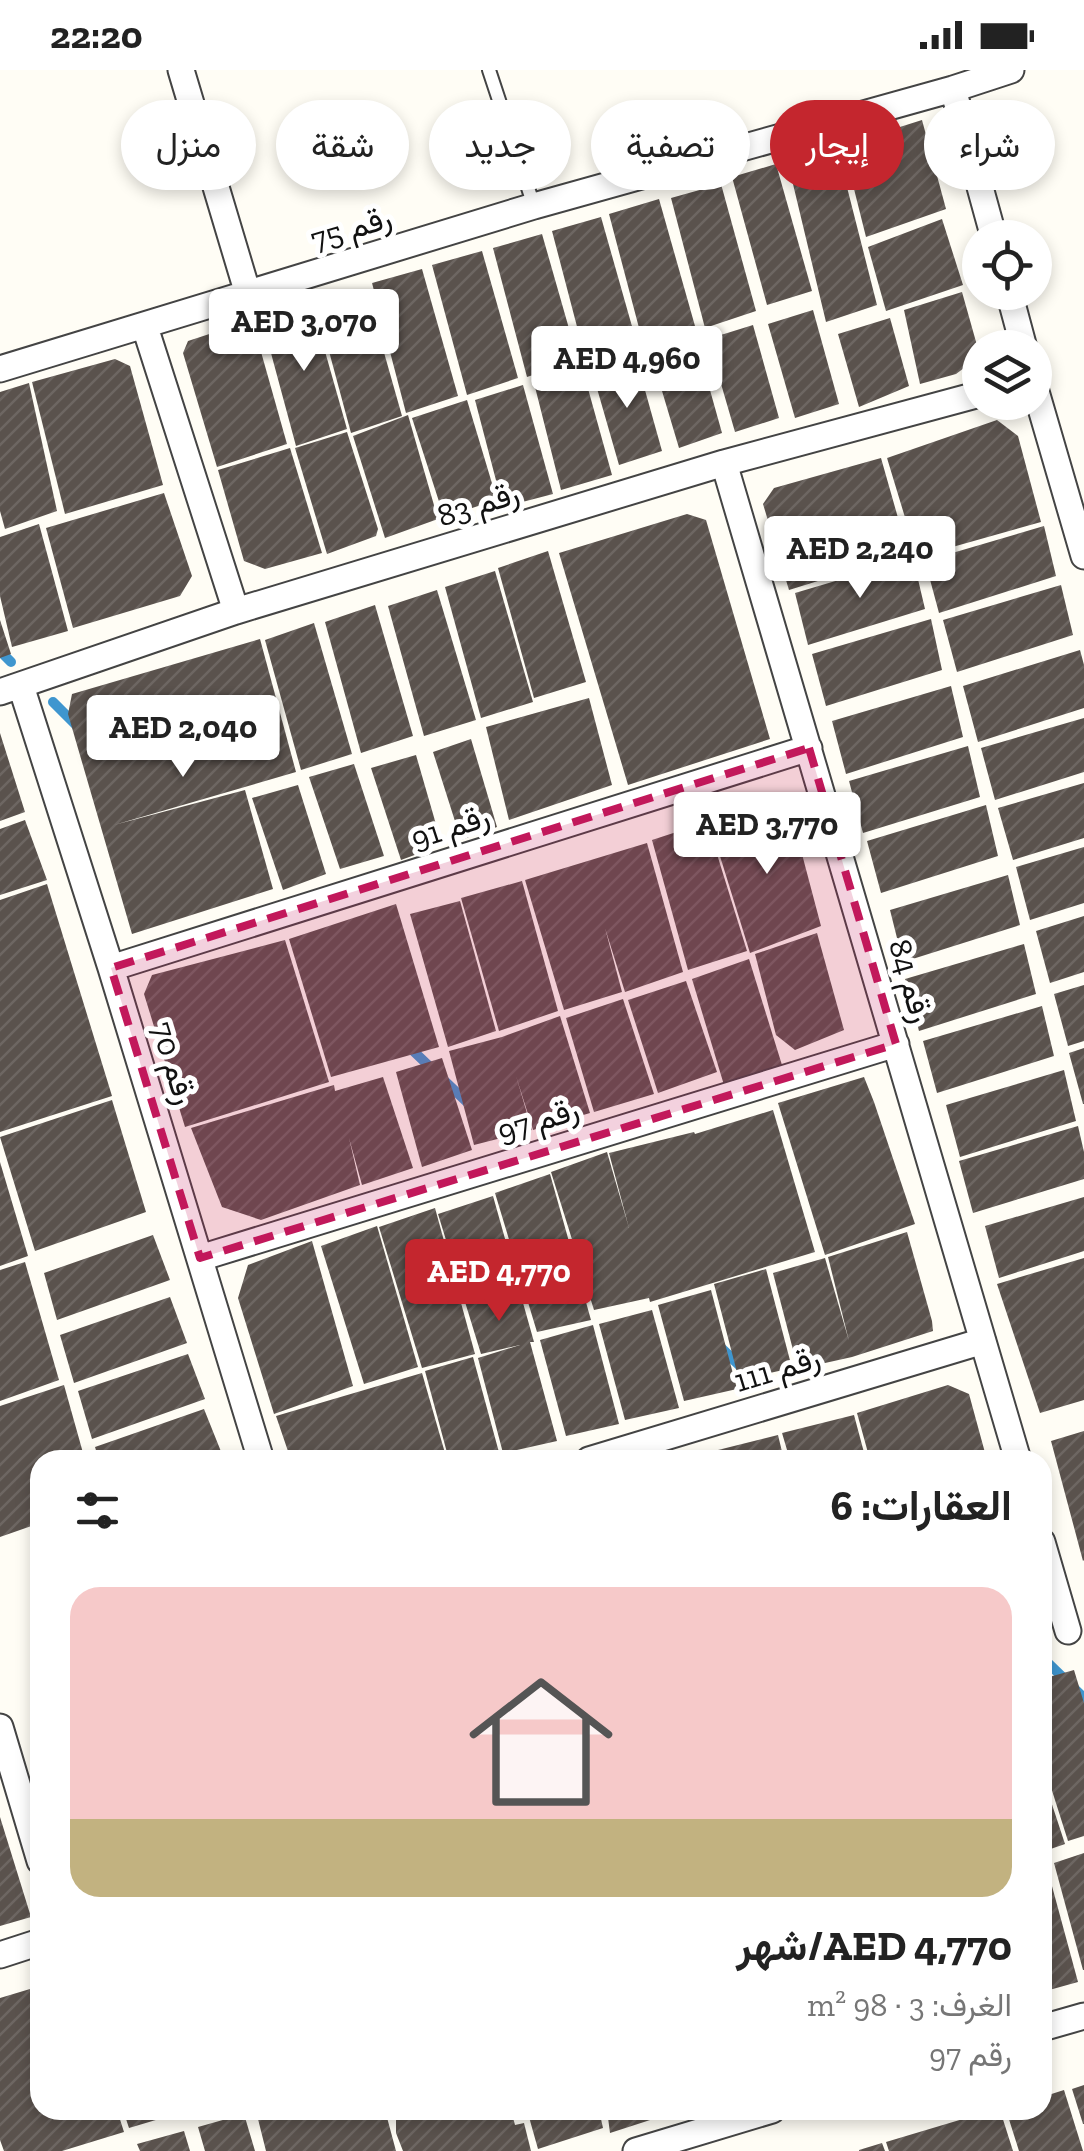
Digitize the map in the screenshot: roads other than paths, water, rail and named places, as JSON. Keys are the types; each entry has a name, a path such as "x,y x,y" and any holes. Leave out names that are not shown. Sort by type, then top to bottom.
{"street":[{"path":"182,70 248,294"},
{"name":"رقم 75","path":"0,369 534,206 1011,70"},
{"path":"953,88 989,220"},
{"path":"145,326 236,611"},
{"name":"رقم 83","path":"10,689 236,611 724,463 962,399"},
{"path":"1044,420 1084,556"},
{"name":"رقم 84","path":"724,463 1015,1450"},
{"name":"رقم 70","path":"10,689 110,968 258,1450"},
{"name":"رقم 91","path":"110,968 809,748"},
{"name":"رقم 97","path":"200,1258 896,1044"},
{"name":"رقم 111","path":"622,1450 984,1341"},
{"path":"1052,1567 1076,1628 1052,1635"},
{"path":"0,1727 30,1828"},
{"path":"0,1955 30,1945"},
{"path":"1052,2025 1084,2016"},
{"path":"636,2151 739,2120"}],"lane":[{"path":"489,70 534,206"}],"waterway":[{"path":"0,651 11,662"},
{"path":"53,702 76,725"},
{"path":"407,1045 471,1106"},
{"path":"718,1345 757,1382"},
{"path":"1052,1667 1084,1698"}]}
